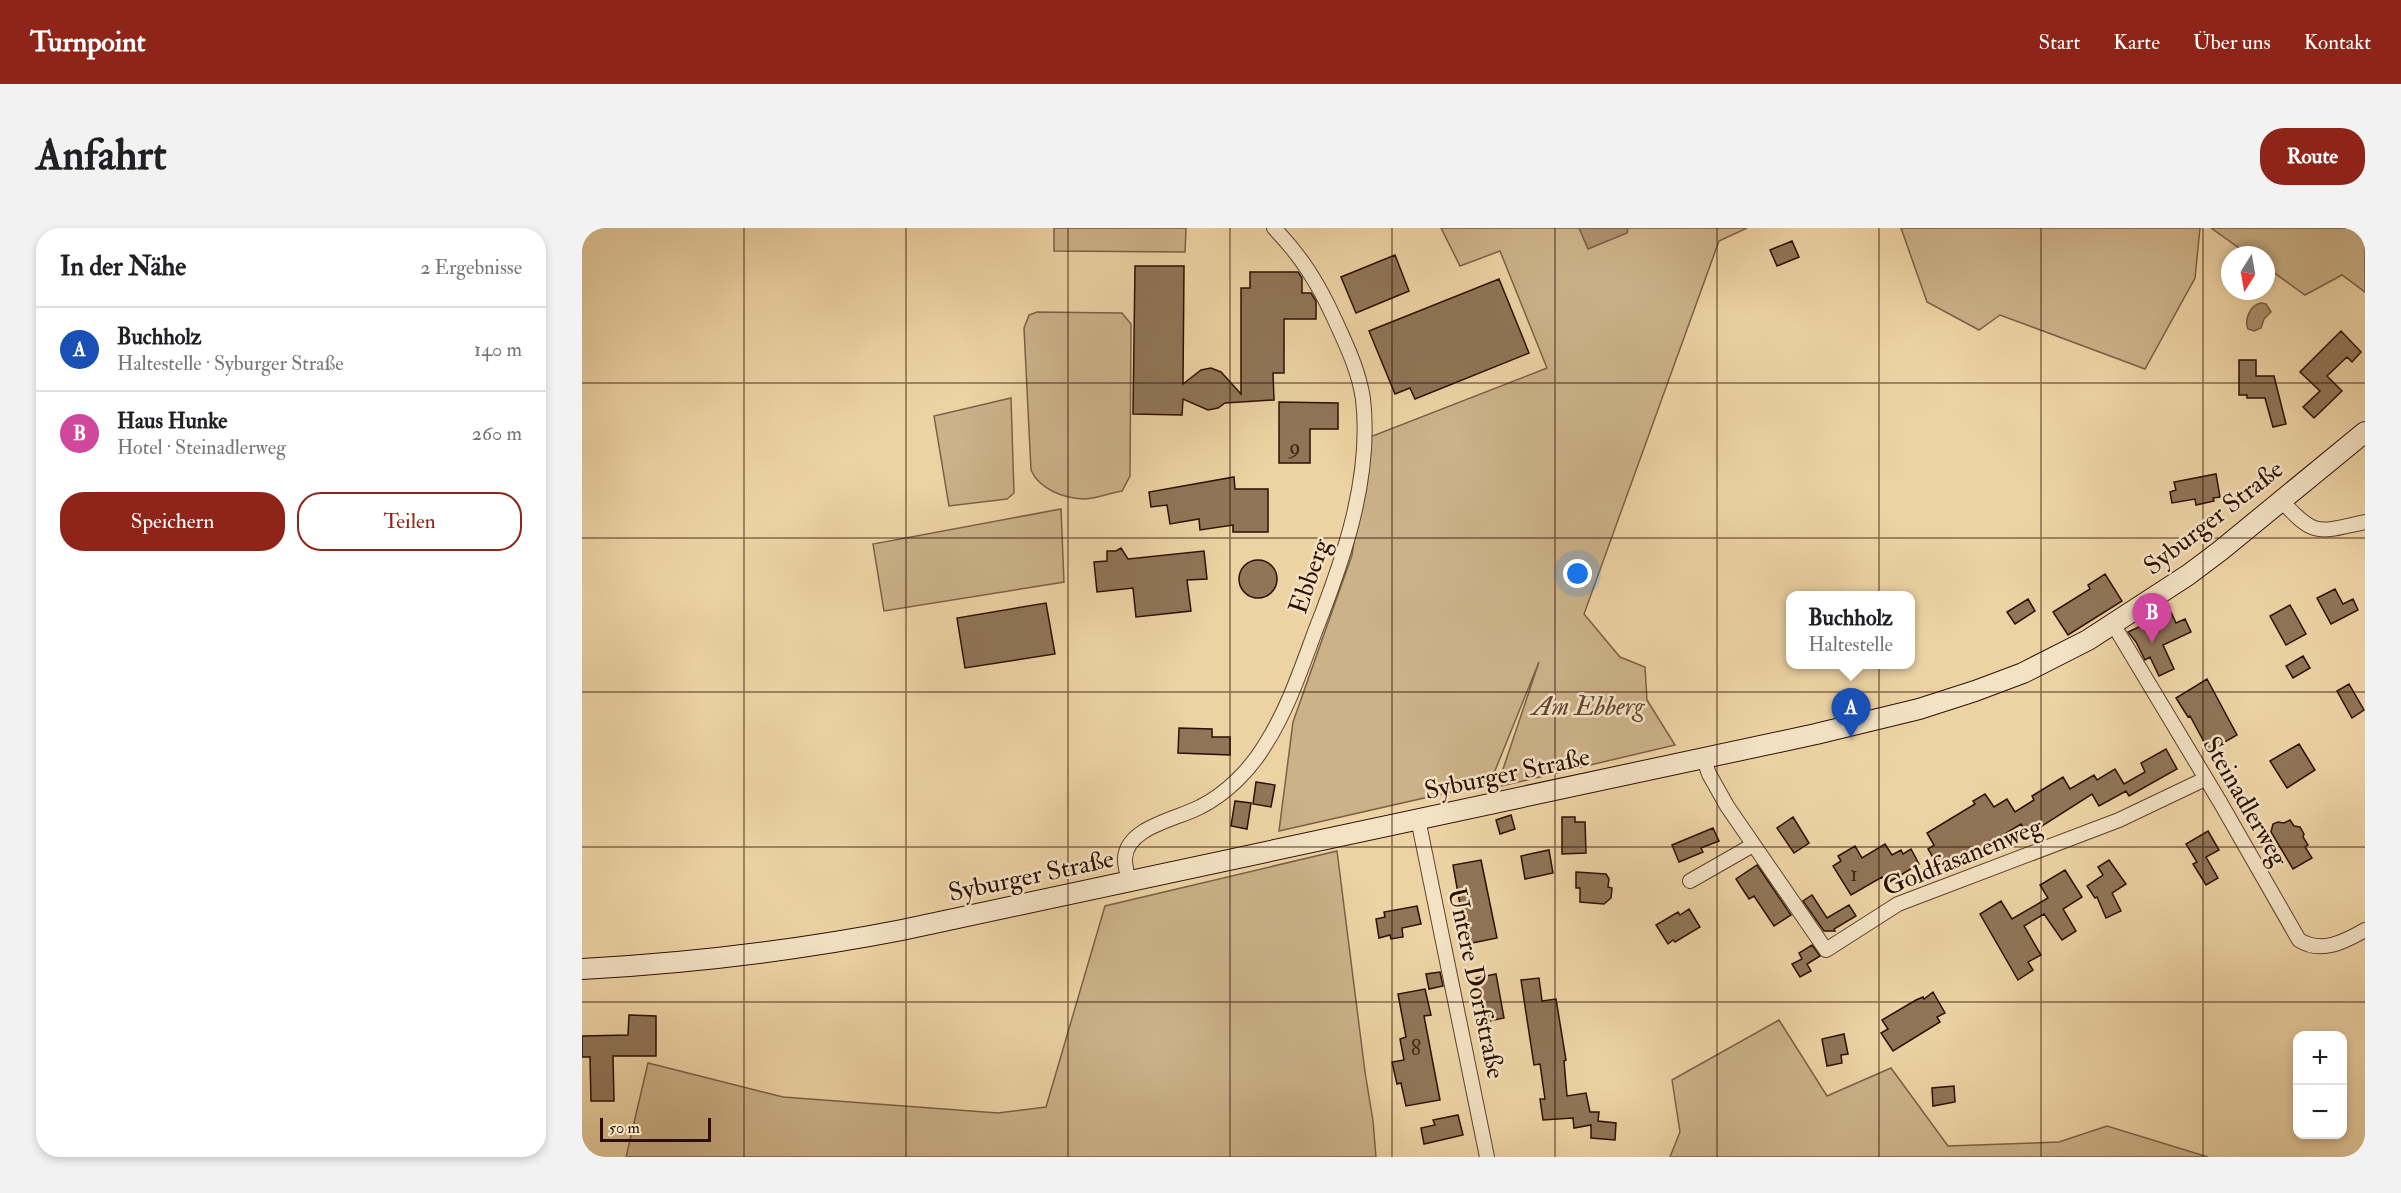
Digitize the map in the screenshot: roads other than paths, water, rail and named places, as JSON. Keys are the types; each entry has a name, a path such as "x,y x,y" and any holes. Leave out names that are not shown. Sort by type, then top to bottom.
{"street":[{"name":"Ebberg","path":"1129,881 1125,857 1128,848 1138,836 1146,829 1200,807 1219,795 1243,774 1264,748 1284,714 1332,588 1349,534 1362,466 1363,399 1358,378 1346,342 1310,270 1274,228"},
{"name":"Syburger Straße","path":"582,969 715,960 840,942 1704,759 1876,720 1974,691 2033,668 2113,624 2220,551 2365,432"},
{"path":"2281,500 2313,529 2324,531 2365,522"},
{"name":"Steinadlerweg","path":"2113,624 2299,940 2308,946 2328,947 2365,930"},
{"name":"Goldfasanenweg","path":"1704,759 1709,774 1753,845 1826,950 1898,904 2119,820 2205,778"},
{"name":"Untere Dorfstraße","path":"1418,819 1487,1157"},
{"path":"1690,881 1753,845"}],"place":[{"name":"Haus Hunke","path":"2152,643"},
{"name":"Buchholz","path":"1851,738"}],"park label":[{"name":"Am Ebberg","path":"1588,706"}]}
